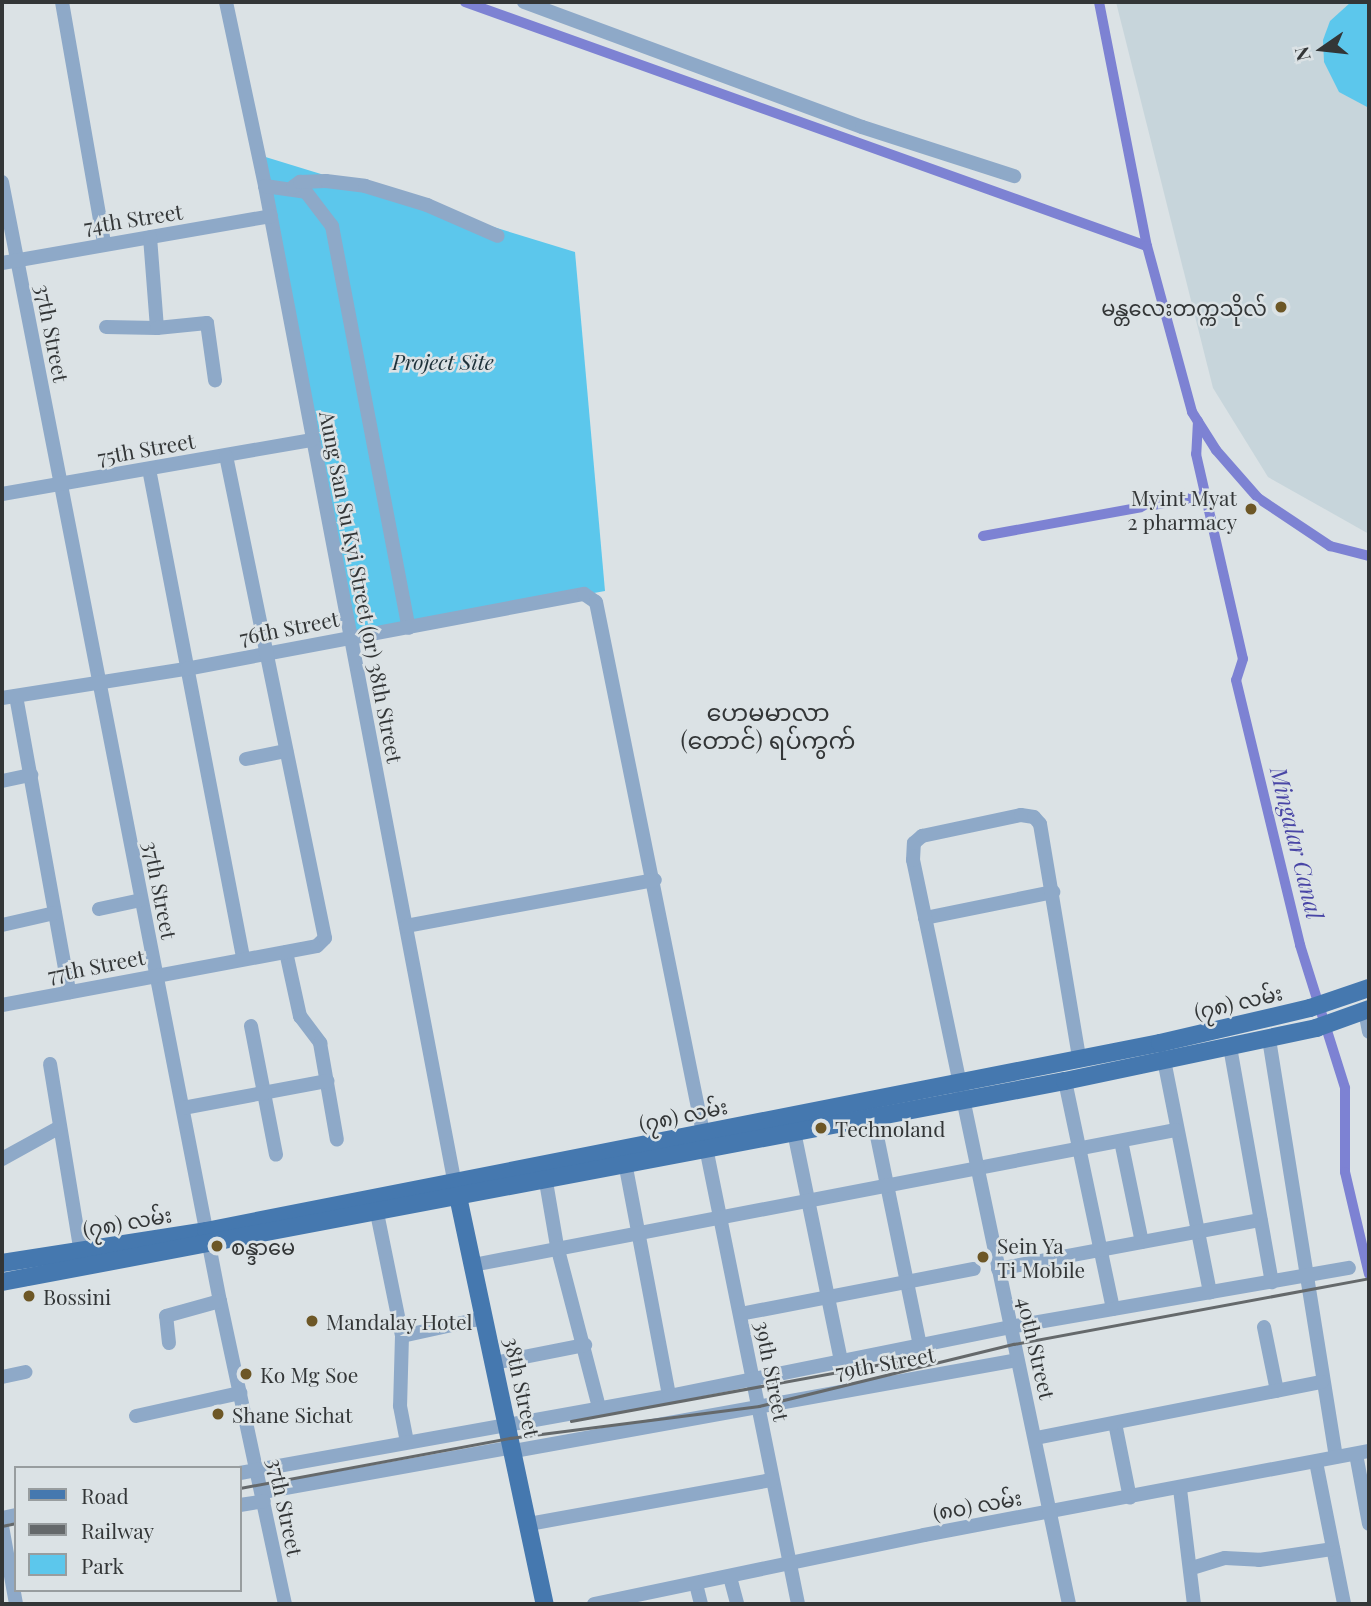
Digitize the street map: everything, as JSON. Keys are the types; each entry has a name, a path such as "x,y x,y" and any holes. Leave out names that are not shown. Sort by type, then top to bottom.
{"main road":[{"name":"(၇၈) လမ်း","path":"2,1282 207,1237 792,1123 869,1099 1079,1058 1310,1008 1369,988"},
{"name":"(၇၈) လမ်း","path":"792,1123 873,1118 962,1102 1269,1039 1325,1026 1367,1010"},
{"name":"(၇၈) လမ်း","path":"2,1263 377,1213 456,1189"},
{"name":"38th Street","path":"456,1189 545,1604"}],"street":[{"path":"62,2 104,243"},
{"name":"Aung San Su Kyi Street (or) 38th Street","path":"226,2 271,216 456,1189"},
{"path":"524,2 862,127 1014,176"},
{"path":"265,186 293,187 317,181 365,186 428,205 498,236"},
{"name":"37th Street","path":"2,182 207,1237 285,1604"},
{"path":"293,187 306,192 332,226 409,628"},
{"name":"74th Street","path":"2,263 104,243 271,216"},
{"path":"150,237 157,328"},
{"path":"106,327 157,328 207,323 215,380"},
{"name":"75th Street","path":"2,494 312,440"},
{"path":"226,456 286,751 246,759"},
{"path":"149,469 243,959"},
{"name":"76th Street","path":"9,697 186,669 584,594"},
{"name":"39th Street","path":"584,594 596,602 655,880 798,1604"},
{"path":"9,697 31,775 69,992"},
{"name":"77th Street","path":"2,1005 322,944 325,939 286,751"},
{"path":"2,781 31,775"},
{"name":"40th Street","path":"1053,892 1040,824 1034,817 1021,816 922,836 915,843 913,860 1069,1604"},
{"path":"406,926 655,880"},
{"path":"925,918 1053,892 1079,1058"},
{"path":"99,909 141,900"},
{"path":"2,925 55,914"},
{"path":"286,952 298,1007 320,1043 337,1140"},
{"path":"1367,1010 1369,1032"},
{"path":"251,1026 276,1155"},
{"path":"1269,1039 1336,1457"},
{"path":"1230,1047 1272,1282"},
{"path":"1164,1060 1196,1233 1210,1292"},
{"path":"50,1064 81,1252"},
{"path":"183,1108 327,1081"},
{"path":"1065,1081 1113,1309"},
{"path":"869,1099 920,1346"},
{"path":"792,1123 825,1295 841,1361"},
{"path":"2,1159 60,1127"},
{"path":"473,1265 1176,1130"},
{"path":"1121,1141 1142,1242"},
{"path":"624,1157 669,1396"},
{"path":"544,1172 558,1247 585,1345 598,1407"},
{"path":"377,1213 402,1336 400,1406 407,1441"},
{"path":"998,1269 1260,1220"},
{"name":"79th Street","path":"242,1473 669,1396 1010,1327 1349,1268"},
{"path":"740,1314 825,1295 974,1269"},
{"path":"169,1343 166,1316 220,1301"},
{"path":"402,1336 484,1318"},
{"path":"1264,1327 1277,1391"},
{"path":"494,1363 585,1345"},
{"name":"79th Street","path":"242,1504 264,1497 513,1449 1017,1360"},
{"path":"2,1377 25,1372"},
{"path":"1036,1438 1322,1382"},
{"path":"136,1416 240,1393"},
{"path":"1115,1423 1130,1498"},
{"path":"1363,1452 1369,1524"},
{"name":"(၈၀) လမ်း","path":"594,1604 661,1597 696,1584 789,1564 1363,1452"},
{"path":"1316,1462 1344,1604"},
{"path":"528,1524 772,1480"},
{"path":"1180,1489 1192,1568 1194,1604"},
{"path":"2,1526 8,1546 14,1590"},
{"path":"1192,1568 1225,1559 1259,1560 1333,1549"},
{"path":"730,1577 737,1604"},
{"path":"696,1584 701,1604"}],"shaded area":[{"name":"မန္တလေးတက္ကသိုလ်","path":"1116,2 1369,2 1369,534 1268,477 1213,388"}],"green space":[{"path":"1351,2 1369,2 1369,108 1339,92 1324,62 1323,40 1330,21"},
{"name":"Project Site","path":"259,155 575,252 605,591 350,637"}],"waterway":[{"path":"465,2 1147,246"},
{"path":"1099,2 1147,246 1192,412 1216,450 1258,498 1330,546 1369,556"},
{"name":"Mingalar Canal","path":"1198,421 1196,454 1243,659 1236,680 1300,945 1345,1088 1345,1172 1369,1274"},
{"path":"983,536 1204,496"}],"railway":[{"path":"242,1488 510,1438 759,1406 1014,1344 1369,1278"},
{"path":"571,1421 929,1355"},
{"path":"2,1526 14,1523"}],"place":[{"name":"မန္တလေးတက္ကသိုလ်","path":"1281,307"},
{"name":"Myint Myat 2 pharmacy","path":"1251,509"},
{"name":"Technoland","path":"821,1128"},
{"name":"စန္ဒာမေ","path":"217,1246"},
{"name":"Sein Ya Ti Mobile","path":"983,1257"},
{"name":"Bossini","path":"29,1296"},
{"name":"Mandalay Hotel","path":"312,1321"},
{"name":"Ko Mg Soe","path":"246,1374"},
{"name":"Shane Sichat","path":"218,1414"}],"district":[{"name":"ဟေမမာလာ (တောင်) ရပ်ကွက်","path":"768,726"}]}
